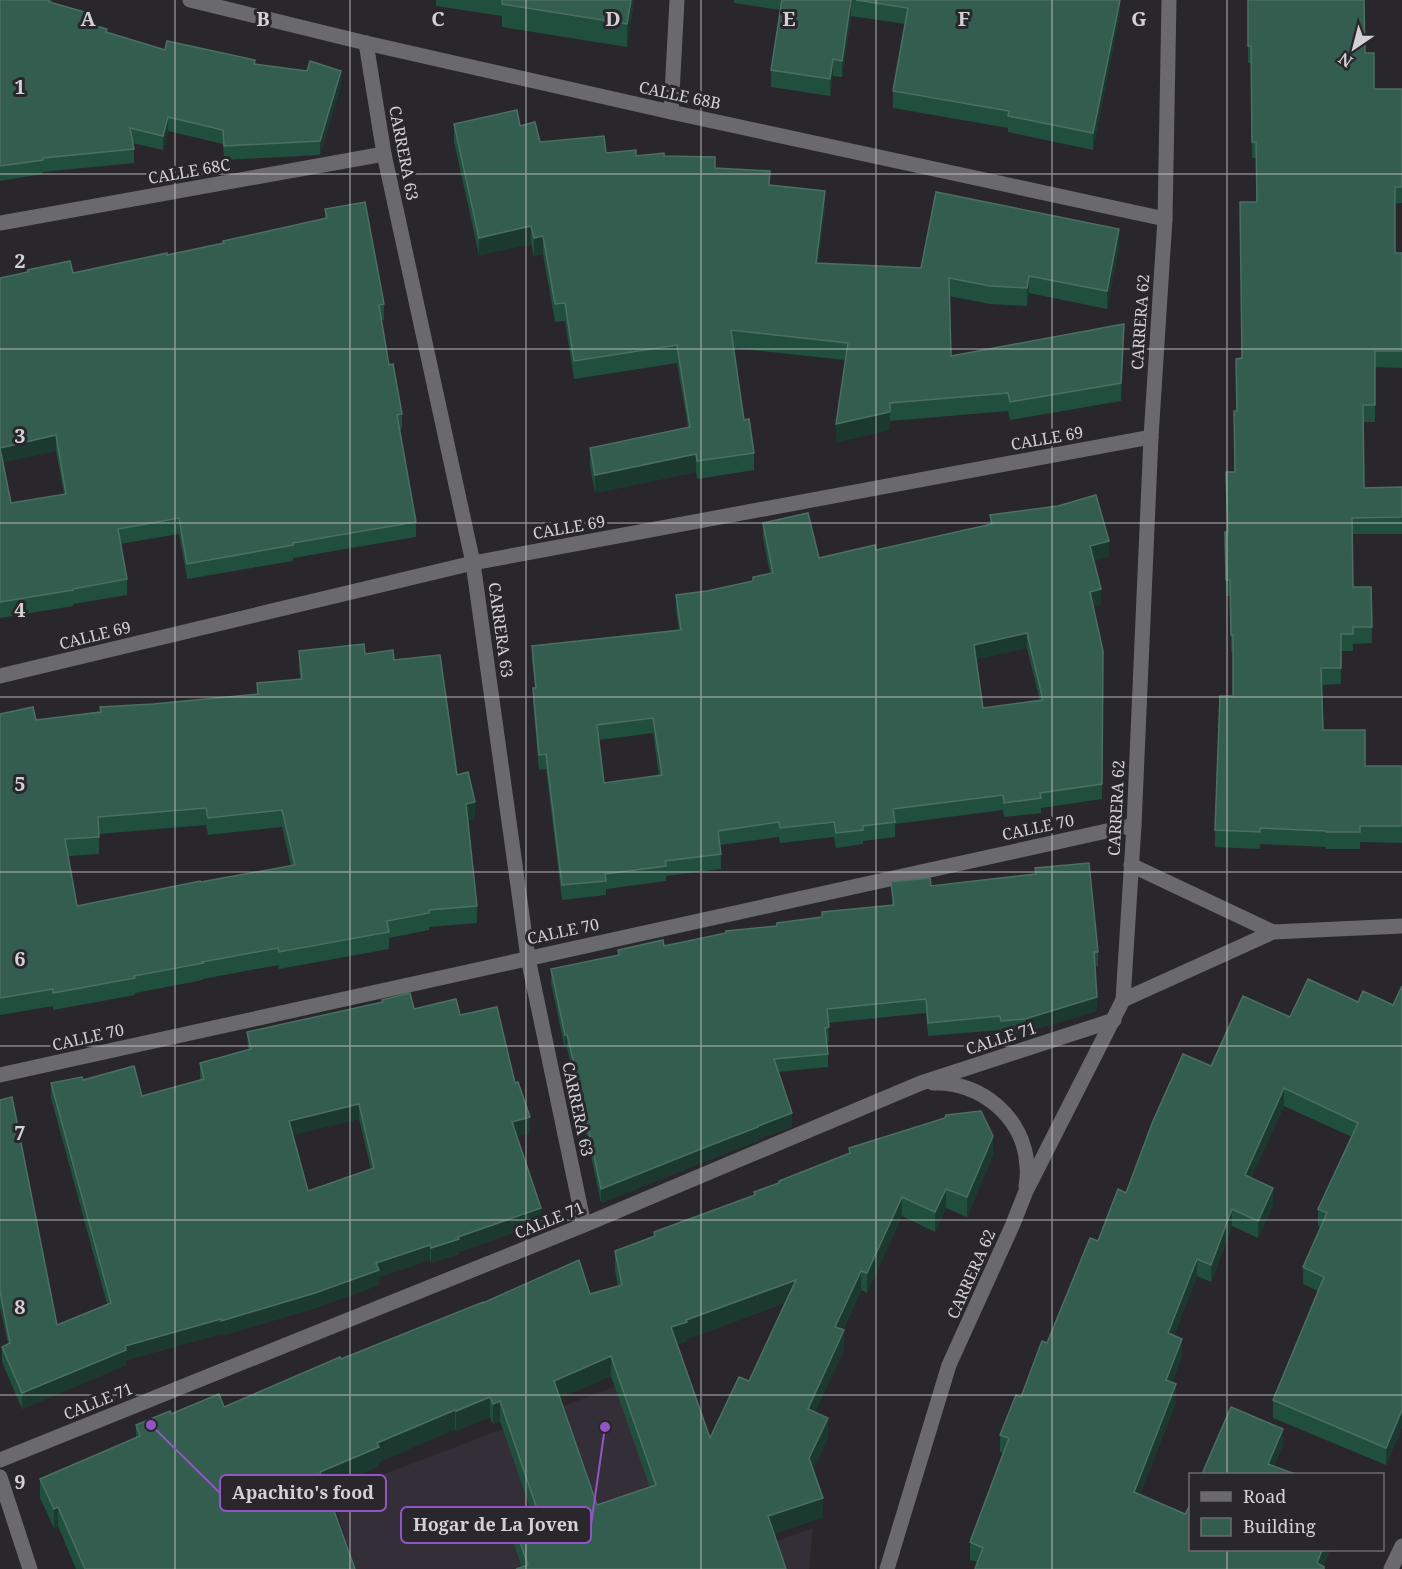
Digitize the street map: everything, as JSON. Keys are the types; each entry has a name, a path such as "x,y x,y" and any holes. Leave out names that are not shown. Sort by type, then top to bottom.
{"street":[{"name":"CALLE 68B","path":"190,0 220,4 366,43 671,112 1165,219"},
{"path":"671,112 677,0"},
{"name":"CARRERA 62","path":"886,1569 949,1365 1014,1224 1026,1191 1124,1000 1151,437 1165,219 1169,0"},
{"name":"CARRERA 63","path":"366,43 384,154 473,562 528,958 584,1226"},
{"name":"CALLE 68C","path":"0,223 384,154"},
{"name":"CALLE 69","path":"0,676 473,562 1151,437"},
{"name":"CALLE 70","path":"0,1075 1134,825"},
{"path":"1131,865 1273,932"},
{"path":"1124,1000 1273,932 1402,926"},
{"name":"CALLE 71","path":"0,1460 584,1226 921,1083 1114,1020"},
{"path":"921,1083 947,1082 971,1089 993,1101 999,1107 1010,1119 1022,1142 1028,1166 1026,1191"},
{"path":"0,1477 30,1569"},
{"path":"1391,1569 1402,1546"}],"shaded area":[{"path":"682,1361 744,1553 813,1528 809,1569 355,1569 332,1494"}],"building":[{"path":"0,0 49,0 49,2 92,14 89,24 107,29 106,32 165,50 167,41 255,60 254,64 307,71 310,61 341,71 320,141 224,146 223,130 168,117 163,136 130,128 134,149 43,158 43,160 0,166"},
{"path":"502,0 631,0 627,24 502,4"},
{"path":"782,0 851,0 842,61 833,59 830,79 771,70"},
{"path":"856,0 1120,0 1093,133 1008,116 1009,111 893,91 908,8"},
{"path":"1248,0 1364,0 1365,53 1374,53 1374,89 1402,89 1402,187 1395,187 1395,253 1402,253 1402,351 1375,351 1375,405 1363,405 1364,488 1402,487 1402,517 1352,518 1353,587 1371,587 1372,627 1353,627 1353,634 1341,634 1341,668 1321,668 1323,730 1365,730 1365,766 1402,766 1402,826 1360,826 1360,832 1260,828 1260,832 1215,830 1220,696 1233,696 1233,635 1231,635 1230,580 1226,580 1225,532 1228,532 1226,472 1235,472 1236,359 1242,358 1240,202 1257,202 1256,142 1252,142"},
{"path":"517,110 520,126 535,122 540,142 604,136 606,153 636,150 636,156 664,153 664,156 715,157 715,168 770,171 769,185 825,191 816,263 921,268 936,192 1119,229 1107,291 1029,276 1027,288 990,286 949,278 951,356 1124,324 1121,383 1010,402 1008,393 890,403 890,412 836,424 848,343 731,330 744,420 749,419 754,453 697,461 696,454 595,475 590,448 690,427 677,345 574,361 565,303 555,304 543,236 534,238 531,226 479,238 454,124"},
{"path":"365,202 384,304 379,305 389,365 393,364 402,414 397,415 416,522 187,564 179,518 118,529 127,579 0,602 0,448 0,278 70,261 73,273 224,243 223,241 327,218 325,209","holes":["56,435 66,494 11,503 0,448"]},
{"path":"1096,495 1109,541 1090,546 1101,589 1090,592 1103,651 1102,784 1040,793 1041,798 1004,803 1003,795 893,809 895,822 863,826 863,830 836,833 834,822 780,828 779,822 718,831 721,854 665,861 666,866 605,874 606,881 562,885 546,754 539,755 532,646 681,630 676,595 753,581 753,577 773,573 763,523 808,513 819,558 875,545 876,550 992,524 990,515 1058,506","holes":["1027,633 1043,700 983,708 974,645","653,718 662,775 604,783 597,725"]},
{"path":"364,644 365,654 393,650 394,660 440,655 457,775 468,772 475,802 466,804 477,906 429,910 429,913 387,921 389,932 279,952 278,948 53,993 53,989 0,998 0,714 33,707 36,720 101,712 100,707 258,694 257,683 302,679 299,651","holes":["206,808 208,818 282,810 295,865 200,881 77,906 65,839 99,837 98,817"]},
{"path":"1089,863 1098,952 1094,952 1097,997 1025,1019 1001,1021 1000,1016 928,1023 926,999 827,1009 829,1027 825,1028 828,1054 774,1059 792,1113 601,1189 551,969 619,955 618,950 663,940 664,946 726,933 726,931 777,926 777,923 822,917 822,912 894,905 891,882 930,878 931,886 1036,874 1035,868"},
{"path":"1308,979 1358,1002 1363,991 1393,1005 1402,986 1402,1410 1386,1448 1273,1400 1324,1277 1303,1267 1327,1213 1318,1209 1358,1123 1284,1088 1245,1175 1273,1188 1258,1221 1232,1209 1211,1265 1197,1259 1168,1333 1182,1339 1166,1380 1176,1384 1134,1492 1185,1514 1189,1507 1189,1551 1322,1551 1317,1563 1324,1569 975,1569 983,1548 970,1542 1009,1438 1000,1435 1016,1395 1021,1397 1042,1341 1047,1343 1090,1238 1098,1241 1118,1189 1126,1193 1153,1121 1183,1054 1211,1066 1243,996 1290,1017"},
{"path":"410,993 414,1009 456,999 460,1015 497,1007 515,1083 518,1082 530,1117 512,1122 541,1208 458,1237 459,1239 431,1248 430,1245 376,1263 379,1270 315,1293 125,1346 126,1350 22,1393 2,1347 10,1343 0,1291 0,1100 12,1097 57,1325 111,1303 51,1083 82,1077 83,1080 134,1066 142,1096 204,1079 200,1063 251,1049 247,1032 383,1002 382,1000","holes":["359,1104 374,1168 308,1191 289,1121"]},
{"path":"981,1111 993,1136 967,1197 946,1189 935,1212 902,1197 867,1273 861,1271 835,1327 844,1330 808,1409 828,1418 809,1458 823,1498 768,1516 786,1569 516,1569 528,1565 510,1514 536,1506 500,1401 493,1404 490,1397 377,1443 379,1447 320,1472 355,1569 85,1569 58,1507 54,1509 40,1479 140,1436 136,1425 170,1411 171,1414 219,1394 224,1407 340,1357 341,1359 483,1303 579,1260 590,1294 622,1285 615,1251 655,1236 654,1232 755,1195 754,1192 850,1153 849,1148 945,1118 946,1115","holes":["796,1280 749,1381 739,1377 710,1438 671,1327","611,1356 656,1485 597,1505 554,1381"]},
{"path":"1231,1407 1283,1429 1268,1464 1292,1473 1202,1473"}],"place":[{"name":"Apachito's food","path":"151,1425"},
{"name":"Hogar de La Joven","path":"605,1427"}]}
